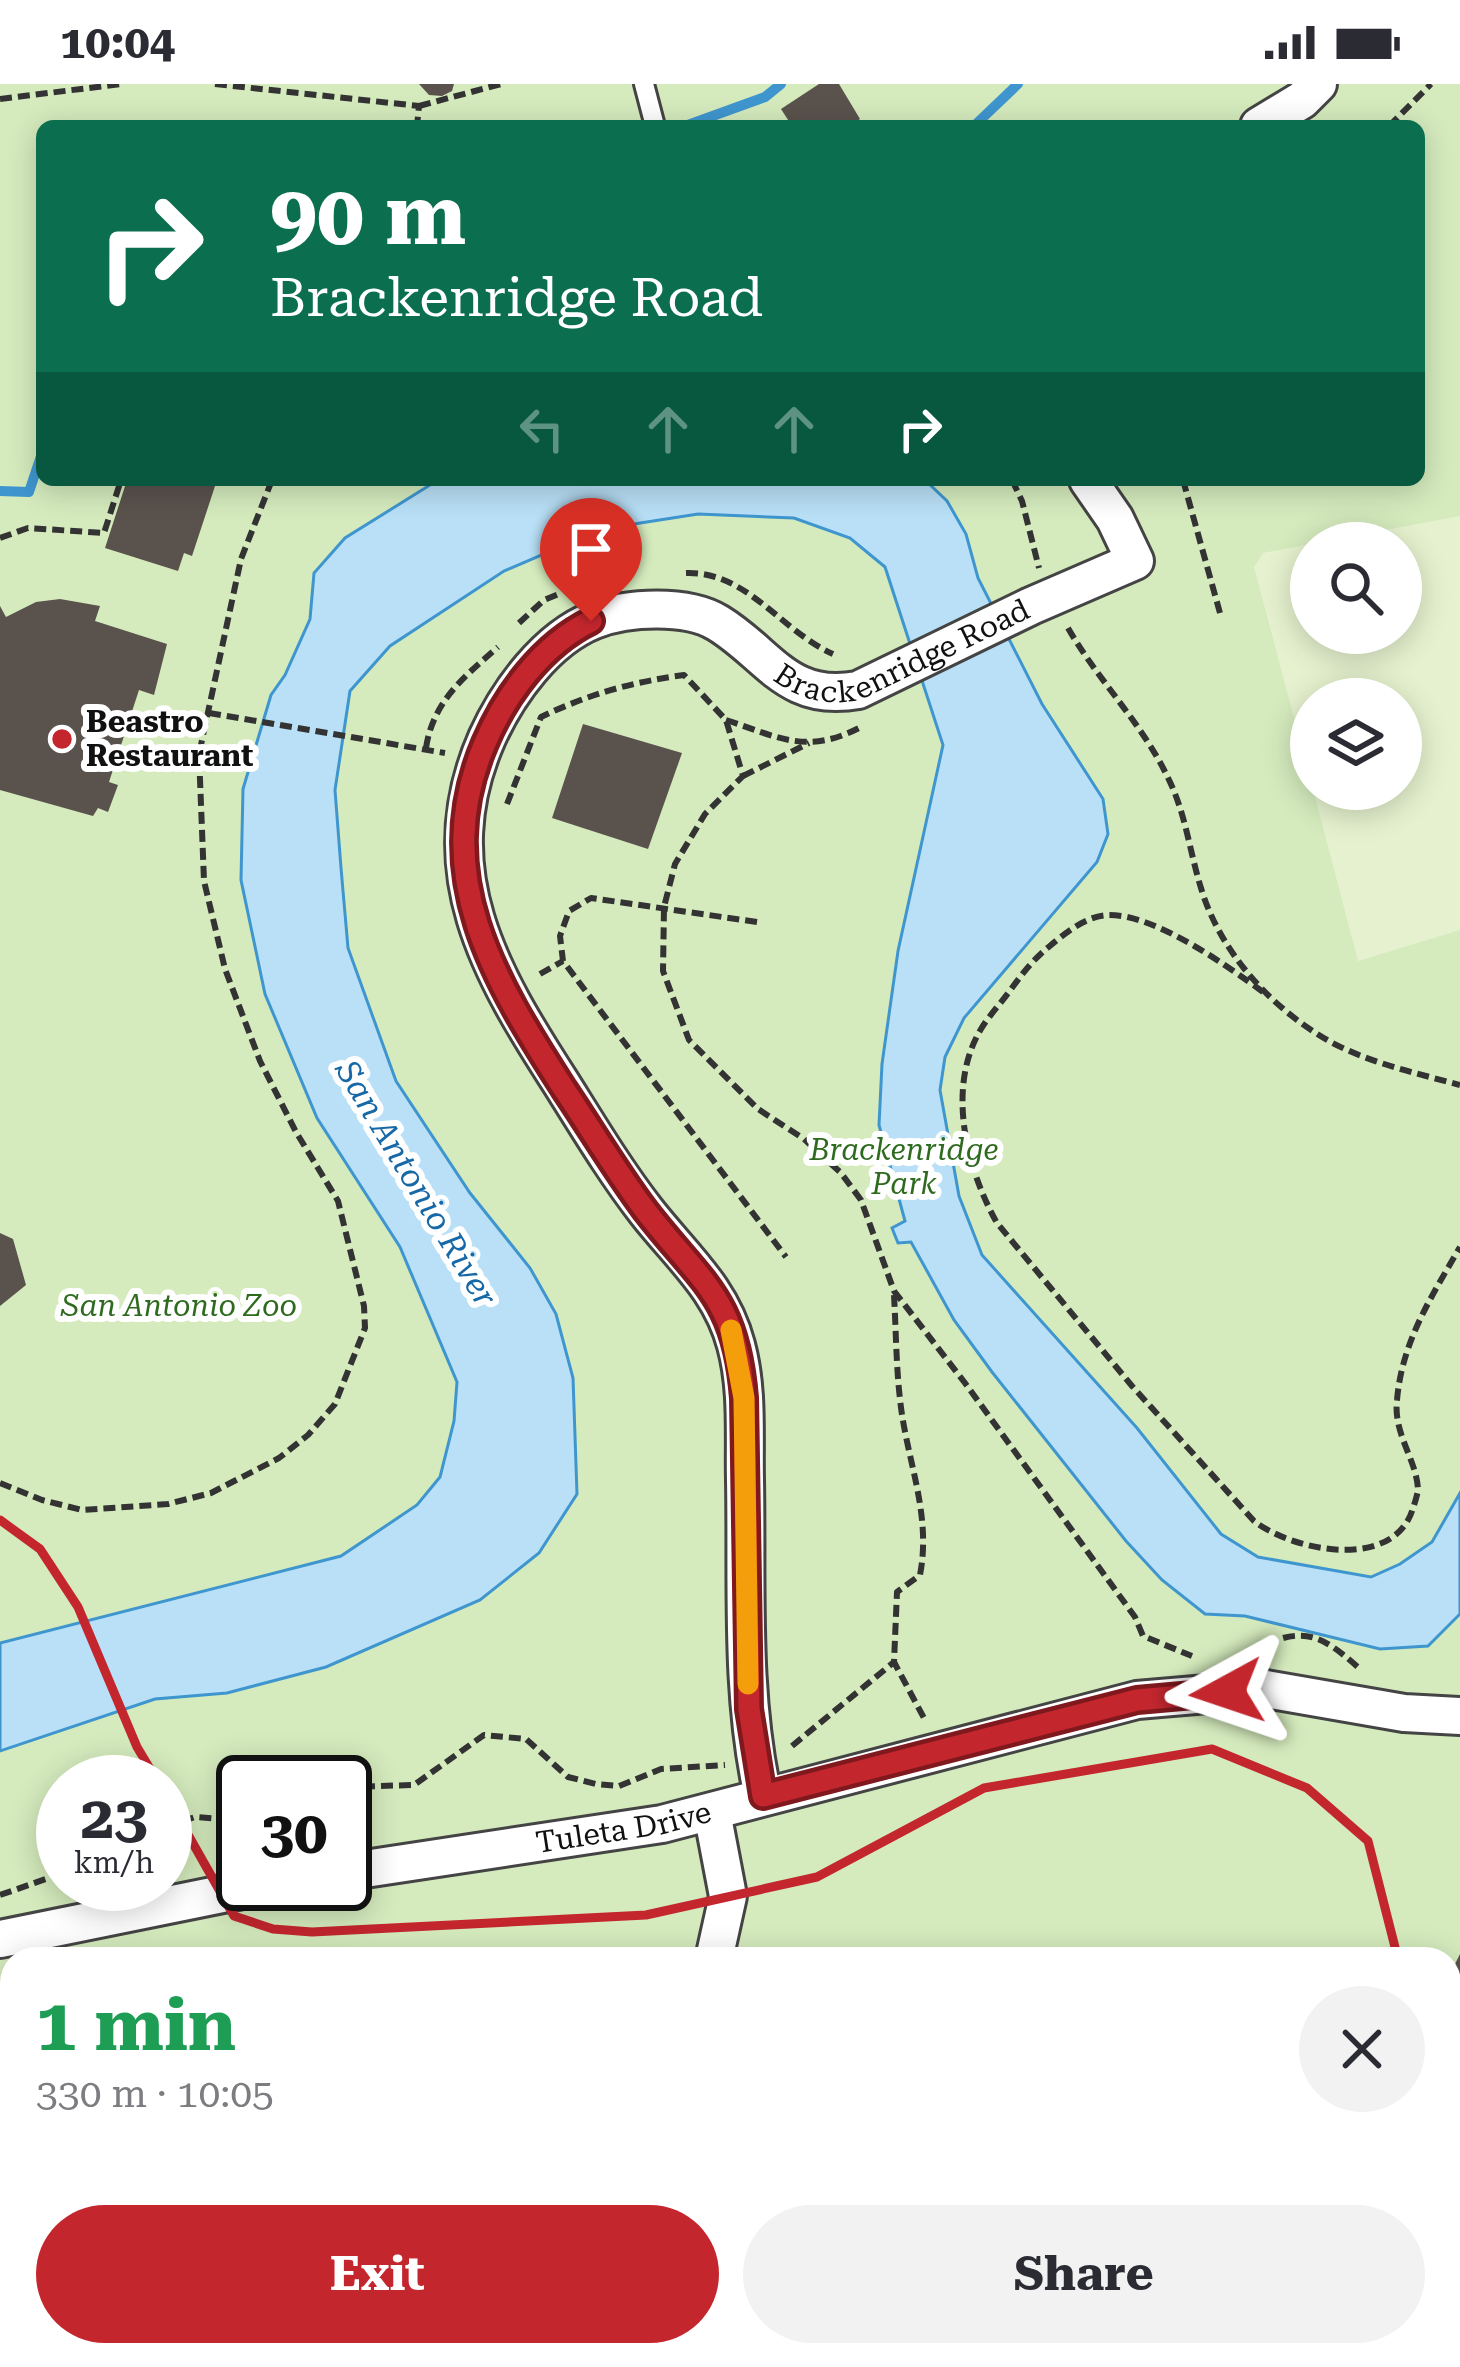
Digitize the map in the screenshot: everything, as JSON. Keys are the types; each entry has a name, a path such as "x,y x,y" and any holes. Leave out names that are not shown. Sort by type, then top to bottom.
{"street":[{"path":"1269,120 1318,84"},
{"name":"Brackenridge Road","path":"763,1796 750,1727 744,1398 736,1343 708,1282 648,1213 608,1156 518,1016 491,964 464,878 464,827 477,761 505,704 549,651 576,628 624,611 709,618 773,669 809,689 843,693 877,682 1136,561 1092,486"},
{"name":"Tuleta Drive","path":"372,1868 662,1824 1137,1700 1267,1689 1404,1714 1460,1716"},
{"path":"712,1812 728,1896 717,1947"},
{"path":"0,1939 216,1895"}],"lane":[{"path":"644,84 653,120"}],"path":[{"path":"0,99 121,84"},
{"path":"215,84 419,106 501,84"},
{"path":"1394,120 1431,84"},
{"path":"418,120 419,106"},
{"path":"0,538 28,528 104,533 119,486"},
{"path":"0,1483 82,1510 168,1504 211,1493 279,1459 308,1435 335,1403 365,1328 338,1201 260,1061 225,969 204,881 199,754 241,559 270,486"},
{"path":"1015,486 1039,566 1042,602 1138,725 1171,783 1202,891 1227,945 1264,992"},
{"path":"1185,486 1220,613"},
{"path":"505,811 542,717 629,682 684,675 725,720 743,776"},
{"path":"208,713 386,740 477,761"},
{"path":"725,720 794,743 832,742 872,722"},
{"path":"810,742 743,776 705,814 675,863 664,907 663,971 689,1040 758,1108 804,1139 841,1173 861,1200 894,1291 900,1403 927,1541 920,1575 897,1592 894,1662 942,1752"},
{"path":"757,922 591,898 569,911 560,936 563,961 786,1257"},
{"path":"1460,1085 1376,1061 1328,1040 1228,967 1149,924 1106,915 1071,928 1032,961 979,1032 963,1076 968,1147 982,1197 997,1223 1132,1386 1274,1536 1315,1546 1359,1549 1391,1542 1409,1524 1418,1491 1400,1437 1396,1403 1410,1334 1460,1246"},
{"path":"531,979 563,961"},
{"path":"894,1291 1135,1617 1143,1636 1205,1661"},
{"path":"1238,1658 1285,1635 1306,1634 1333,1643 1372,1679"},
{"path":"792,1746 894,1662"},
{"path":"372,1786 414,1784 484,1735 526,1738 568,1777 596,1784 619,1786 661,1769 728,1764"},
{"path":"0,1894 36,1882"}],"green space":[{"name":"Brackenridge Park","path":"0,84 1460,84 1460,1947 0,1947"},
{"path":"1460,516 1460,930 1358,961 1318,810 1422,810 1422,678 1290,678 1290,703 1254,567 1263,553 1290,548 1290,654 1422,654 1422,523"}],"water":[{"name":"San Antonio River","path":"428,486 931,486 947,501 966,534 978,578 1042,704 1103,799 1108,834 1097,862 964,1018 945,1057 940,1090 959,1196 982,1255 1137,1428 1221,1534 1258,1557 1371,1577 1432,1542 1460,1493 1460,1614 1428,1646 1380,1649 1245,1616 1205,1614 1162,1580 1126,1541 954,1320 911,1242 898,1243 892,1228 905,1221 879,1125 882,1064 898,951 943,745 885,567 850,538 794,518 698,514 602,529 504,571 390,646 350,691 335,790 348,948 396,1081 470,1193 530,1268 556,1314 573,1378 577,1494 539,1553 480,1600 326,1667 227,1693 155,1699 0,1751 0,1643 341,1556 417,1505 440,1477 454,1421 457,1382 400,1247 317,1118 265,994 241,880 243,789 271,695 310,619 314,573 345,538"}],"building":[{"path":"419,84 454,84 442,96 429,95"},
{"path":"819,84 839,84 860,119 788,120 781,109"},
{"path":"125,486 215,486 192,556 184,553 178,571 105,548"},
{"name":"Beastro Restaurant","path":"60,599 100,606 95,621 167,644 154,695 139,690 109,782 118,785 108,812 98,808 93,816 0,790 0,606 6,617 36,602"},
{"path":"583,724 682,753 648,849 552,818"},
{"path":"0,1233 13,1239 26,1285 0,1306"}],"waterway":[{"path":"702,120 765,97 781,84"},
{"path":"980,120 1018,84"},
{"path":"0,491 29,492 36,471"}],"railway":[{"path":"0,1520 40,1549 78,1607 142,1755"},
{"path":"192,1842 234,1916 273,1929 312,1932 646,1915 817,1877 984,1788 1212,1749 1307,1788 1368,1841 1395,1947"}],"slow traffic":[{"path":"731,1330 744,1398 748,1684"}],"place":[{"name":"Beastro Restaurant","path":"62,739"}],"route":[{"path":"591,621 549,651 505,704 490,731 469,793 464,878 477,928 508,999 608,1156 648,1213 708,1282 728,1317 744,1398 749,1709 763,1796 1137,1700 1227,1692"}],"park label":[{"name":"San Antonio Zoo","path":"179,1306"}]}
